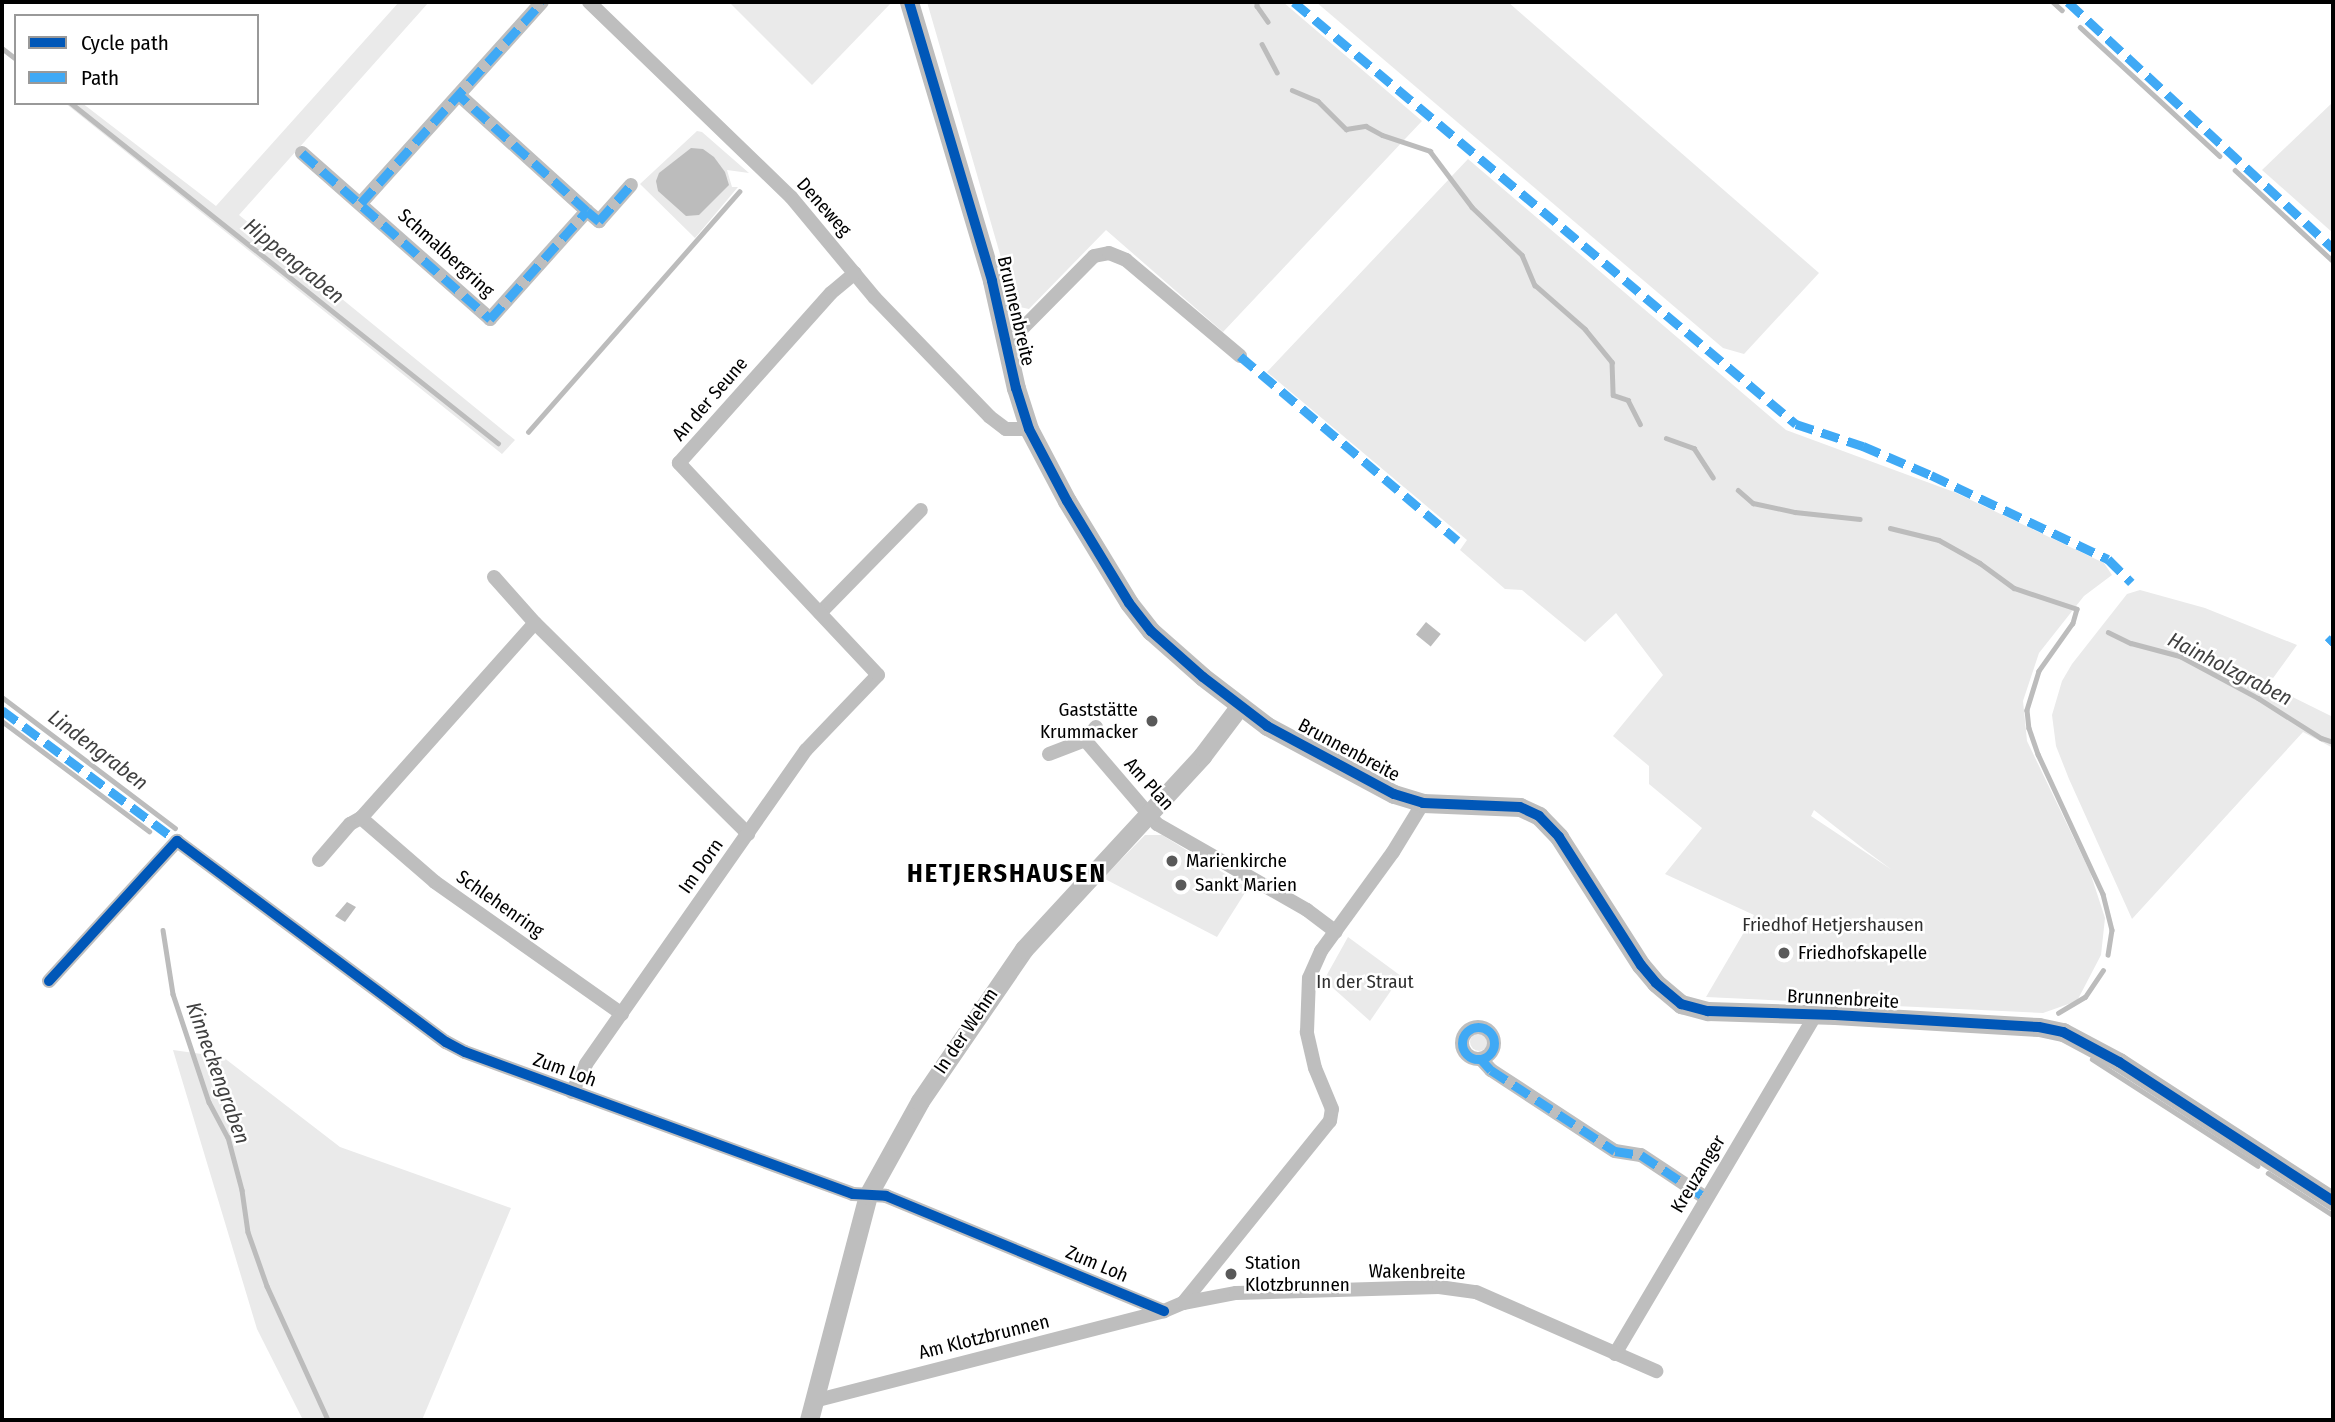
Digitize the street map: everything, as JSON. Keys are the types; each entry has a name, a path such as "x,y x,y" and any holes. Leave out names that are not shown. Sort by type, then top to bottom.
{"street":[{"path":"361,203 542,2"},
{"name":"Deneweg","path":"589,2 791,197 855,273 990,417 1006,429 1029,429"},
{"name":"Brunnenbreite","path":"913,9 992,281 1029,429 1129,603 1152,631 1239,707 1378,788 1423,803 1520,807 1539,816 1582,871 1641,965 1656,983 1681,1004 1708,1011 1816,1014 2039,1027 2063,1032 2119,1062 2333,1201"},
{"path":"458,95 599,222 631,186"},
{"name":"Schmalbergring","path":"302,153 491,319 587,211"},
{"path":"1006,345 1091,258 1106,253 1126,260 1240,356"},
{"name":"An der Seune","path":"855,273 814,312 679,463 878,675"},
{"path":"820,613 921,510"},
{"path":"494,577 535,623 748,834"},
{"path":"319,860 351,824 361,818 535,623"},
{"name":"Im Dorn","path":"572,1092 586,1064 806,750 878,675"},
{"name":"In der Wehm","path":"809,1420 868,1195 919,1101 991,994 1056,911 1202,756 1239,707"},
{"path":"1049,754 1085,740 1096,727"},
{"name":"Am Plan","path":"1085,740 1157,824 1307,910 1336,932"},
{"path":"1183,1303 1298,1165 1333,1114 1310,1049 1306,1011 1313,964 1423,803"},
{"name":"Schlehenring","path":"361,818 435,882 622,1014"},
{"name":"Zum Loh","path":"49,981 177,841 446,1042 572,1092 853,1194 886,1196 1164,1311"},
{"name":"Kreuzanger","path":"1615,1354 1816,1014"},
{"path":"1481,1059 1491,1070 1615,1151 1641,1155 1706,1198"},
{"name":"Wakenbreite","path":"1164,1311 1183,1303 1236,1293 1439,1287 1476,1293 1656,1371"},
{"name":"Am Klotzbrunnen","path":"814,1401 1164,1311"}],"green space":[{"path":"399,2 429,2 239,215 515,440 502,454 67,105 85,105 216,206"},
{"path":"729,2 892,2 812,85"},
{"path":"927,2 1283,2 1422,121 1223,332 1106,230 1029,309 1015,306"},
{"path":"1316,2 1508,2 1819,273 1744,354 1723,348"},
{"path":"2333,102 2333,233 2262,170"},
{"path":"697,131 702,132 749,173 727,170 732,187 738,187 695,238 640,184"},
{"name":"Friedhof Hetjershausen","path":"1468,159 1786,430 1954,492 2104,563 2112,575 2084,596 2039,653 2023,701 2027,741 2090,872 2105,918 2101,955 2077,1001 2043,1013 1706,997 1754,915 1665,874 1702,828 1649,784 1649,766 1613,736 1663,675 1616,613 1585,642 1522,590 1505,589 1460,550 1467,540 1267,372","holes":["1814,810 1892,870 1811,816"]},
{"path":"2140,590 2205,608 2297,645 2268,685 2333,717 2333,748 2303,732 2132,919 2056,746 2052,715 2062,681 2072,664 2127,594"},
{"name":"Sankt Marien","path":"1145,835 1162,835 1248,888 1217,937 1103,878"},
{"name":"In der Straut","path":"1348,937 1401,976 1370,1021 1324,980"},
{"path":"1479,1033 1485,1036 1488,1042 1485,1048 1479,1051 1473,1048 1470,1042 1473,1036"},
{"path":"173,1050 223,1057 340,1147 511,1208 422,1420 303,1420 257,1329"}],"shaded area":[{"path":"691,148 703,149 714,157 725,172 729,185 699,215 686,216 658,191 656,181 659,173"},
{"path":"1426,622 1441,634 1431,646 1416,634"},
{"path":"347,902 356,907 345,922 335,916"}],"waterway":[{"name":"Hainholzgraben","path":"1257,2 1268,22"},
{"path":"2053,2 2062,10"},
{"path":"2080,27 2220,156"},
{"name":"Hainholzgraben","path":"1262,44 1277,72"},
{"name":"Hippengraben","path":"2,48 14,57"},
{"name":"Hainholzgraben","path":"1292,90 1318,101 1346,129 1366,126 1382,135 1430,151 1472,207 1522,255 1535,285 1585,329 1612,362 1613,395 1628,400 1640,424"},
{"name":"Hippengraben","path":"74,105 498,443"},
{"path":"2235,170 2333,261"},
{"path":"528,432 739,192"},
{"name":"Hainholzgraben","path":"1666,438 1694,448 1713,477"},
{"name":"Hainholzgraben","path":"1738,490 1753,503 1795,512 1860,519"},
{"path":"1890,528 1939,540 1980,563 2014,588 2077,609 2073,623 2039,671 2027,710 2029,728 2038,754 2103,894 2112,930 2108,955"},
{"name":"Hainholzgraben","path":"2108,632 2131,643 2180,656 2258,698 2321,738 2333,742"},
{"name":"Lindengraben","path":"2,697 175,828"},
{"path":"2,721 149,831"},
{"name":"Kinneckengraben","path":"163,930 173,994 209,1102 228,1137 242,1190 248,1232 267,1286 328,1420"},
{"path":"2058,1013 2085,997 2103,970"},
{"path":"2092,1059 2258,1166"},
{"path":"2268,1173 2333,1215"}],"marked path":[{"path":"361,203 542,2"},
{"path":"1294,2 1796,424 1863,446 1931,475 2108,559 2131,582"},
{"path":"2068,2 2333,248"},
{"path":"302,153 490,319 587,211 459,95"},
{"path":"587,211 599,221 631,185"},
{"path":"1240,356 1457,540"},
{"path":"2328,643 2333,638"},
{"path":"2,710 177,841"},
{"path":"1478,1027 1489,1032 1494,1043 1489,1054 1478,1059 1467,1054 1462,1043 1467,1032 1478,1027"},
{"path":"1481,1059 1491,1070 1615,1151 1641,1155 1706,1198"}],"cycle path":[{"path":"909,2 992,281 1016,388 1029,429 1067,501 1129,603 1151,631 1203,677 1267,726 1394,794 1423,803 1520,807 1539,816 1559,837 1641,965 1656,983 1681,1004 1708,1011 1835,1015 2039,1027 2063,1032 2119,1062 2333,1201"},
{"path":"49,981 177,841 446,1042 465,1052 853,1194 886,1196 1164,1311"}],"place":[{"name":"Gaststätte Krummacker","path":"1152,721"},
{"name":"Marienkirche","path":"1172,861"},
{"name":"Sankt Marien","path":"1181,885"},
{"name":"Friedhofskapelle","path":"1784,953"},
{"name":"Station Klotzbrunnen","path":"1231,1274"}],"district":[{"name":"HETJERSHAUSEN","path":"1007,874"}]}
